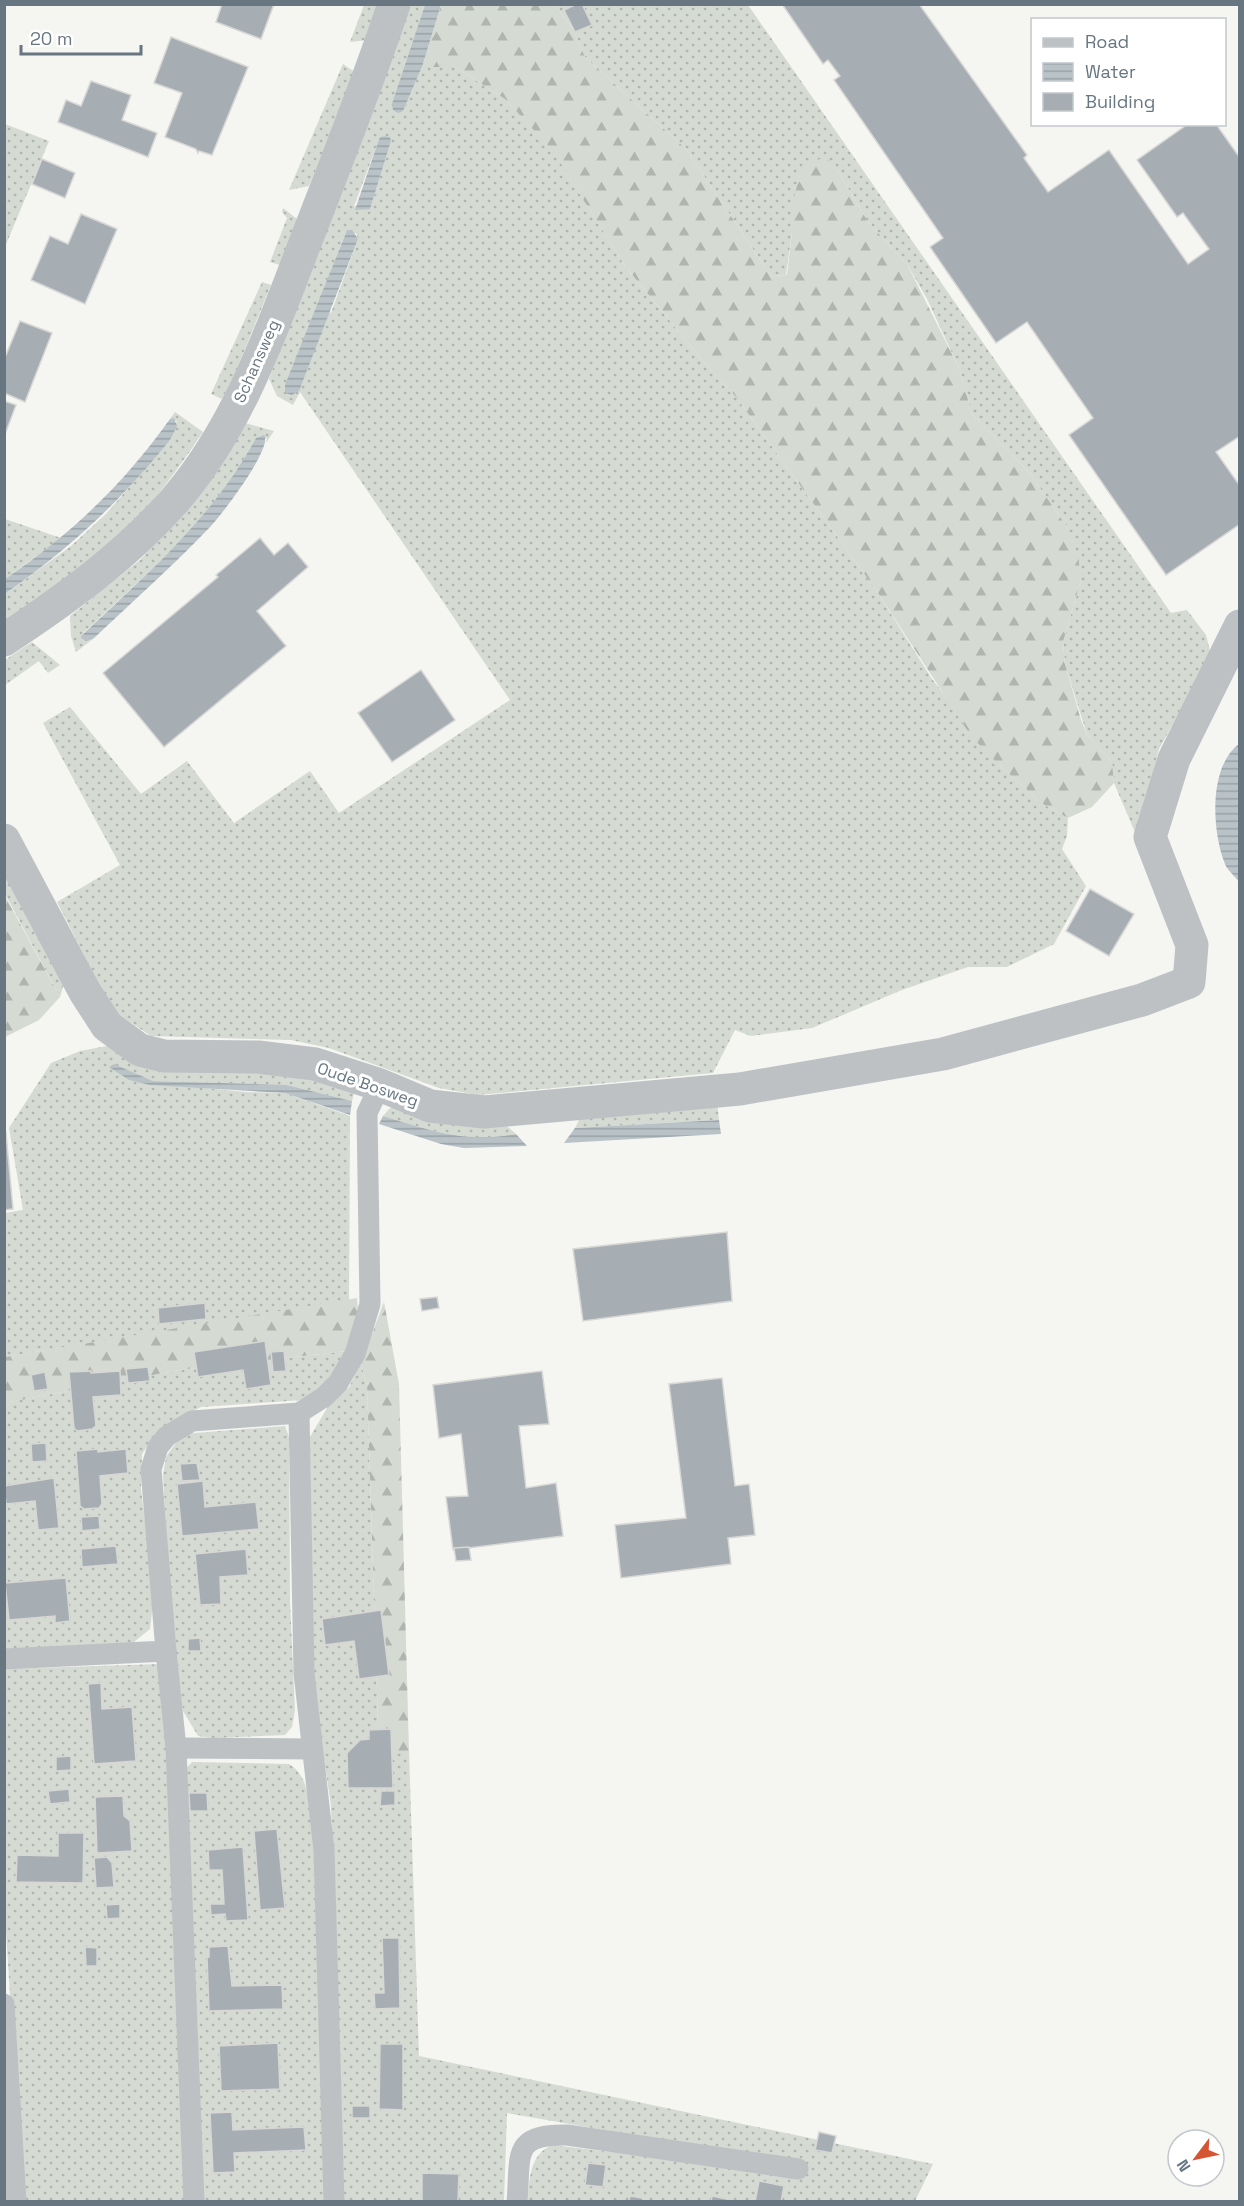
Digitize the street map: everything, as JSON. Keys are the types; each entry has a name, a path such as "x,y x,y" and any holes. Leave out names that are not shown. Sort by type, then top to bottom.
{"street":[{"name":"Schansweg","path":"4,640 130,548 177,498 204,460 257,368 394,4"},
{"name":"Oude Bosweg","path":"4,840 85,992 107,1026 140,1050 164,1056 258,1057 315,1064 380,1085 430,1106 484,1112 740,1089 943,1054 1142,1000 1189,982 1192,945 1150,837 1174,759 1239,626"}],"lane":[{"path":"194,2202 176,1748 151,1468 158,1448 167,1436 192,1421 299,1413 324,1397 338,1383 355,1354 370,1304 367,1113 380,1085"},
{"path":"299,1413 304,1673 324,1850 334,2202"},
{"path":"4,1659 166,1652"},
{"path":"176,1748 311,1749"},
{"path":"4,2004 16,2202"},
{"path":"517,2202 521,2154 526,2142 541,2134 567,2135 798,2169"}],"green space":[{"path":"364,5 382,5 369,40 350,42"},
{"path":"410,5 425,5 393,110 403,111 422,67 455,67 505,99 553,150 625,266 707,366 736,397 876,590 932,679 1001,767 1043,804 1068,818 1067,836 1062,849 1086,886 1054,944 1007,967 968,967 902,990 812,1028 751,1036 735,1030 713,1073 478,1095 439,1088 329,1048 291,1040 151,1036 112,1010 57,902 120,865 43,723 70,707 141,794 187,761 234,823 310,771 339,813 510,700 300,392 293,405 277,396 269,379","holes":["380,137 389,137 391,141 370,209 354,206","356,233 358,239 331,313 317,307 345,234"]},
{"path":"441,5 555,5 573,29 585,57 686,149 771,276 787,275 792,232 792,206 802,165 826,157 838,171 868,222 907,264 959,368 972,414 1029,472 1067,527 1078,555 1081,580 1063,642 1065,664 1087,735 1112,762 1114,783 1092,807 1068,818 1043,804 1001,767 971,736 876,590 736,397 707,366 625,266 553,151 505,99 455,67 422,67"},
{"path":"555,5 748,5 1171,613 1187,610 1206,635 1211,655 1159,749 1137,837 1114,783 1112,762 1087,735 1065,664 1063,642 1081,580 1067,527 1029,472 972,414 959,368 927,299 907,264 868,222 838,171 792,206 792,232 786,275 771,276 686,149 585,57 573,29"},
{"path":"343,64 356,73 309,186 289,190"},
{"path":"4,124 49,141 5,247"},
{"path":"283,208 297,219 280,265 270,262 287,218 282,212"},
{"path":"262,282 271,285 234,376 222,399 211,394"},
{"path":"175,412 203,432 153,500 106,548 5,621 4,595 71,546 106,514 170,440 177,421 170,419"},
{"path":"245,423 274,431 266,443 267,438 256,438 220,495 199,520 154,567 81,635 86,641 93,639 76,652 71,636 70,616 140,560 180,518"},
{"path":"5,519 61,538 5,579"},
{"path":"32,642 60,665 48,673 39,661 5,685 5,660"},
{"path":"4,862 66,976 60,997 5,894"},
{"path":"4,894 60,997 39,1020 5,1037"},
{"path":"107,1046 260,1066 356,1086 352,1101 287,1085 153,1081 115,1065 129,1080 245,1092 285,1093 350,1116 349,1301 5,1357 5,1213 23,1210 9,1128 51,1063 80,1051"},
{"path":"717,1101 719,1120 575,1128 582,1114"},
{"path":"398,1103 500,1120 516,1134 480,1137 448,1134 383,1116"},
{"path":"357,1298 358,1312 347,1351 179,1370 5,1403 5,1357"},
{"path":"384,1302 399,1384 409,1752 379,1753 367,1385 361,1363"},
{"path":"347,1351 322,1388 303,1400 201,1407 161,1428 142,1454 141,1489 154,1594 150,1629 129,1646 5,1651 4,1403 179,1370"},
{"path":"361,1363 367,1385 379,1752 409,1752 419,2056 933,2164 915,2201 528,2201 530,2176 535,2160 545,2149 553,2145 805,2176 806,2165 507,2113 504,2201 342,2201 331,1805 312,1681 310,1437 330,1403 349,1387"},
{"path":"285,1426 289,1437 290,1602 295,1710 292,1727 285,1735 214,1738 198,1736 183,1711 172,1634 163,1475 166,1457 182,1434"},
{"path":"160,1664 165,1695 186,2201 23,2201 5,1915 4,1669"},
{"path":"192,1762 289,1764 301,1776 307,1791 313,1825 326,2201 202,2201 182,1773"}],"water":[{"path":"425,5 441,5 422,67 403,111 398,113 393,110 392,104"},
{"path":"380,137 390,137 391,141 370,209 355,210 378,142"},
{"path":"347,230 353,231 358,239 299,391 292,395 285,393 285,385"},
{"path":"174,418 177,426 170,440 112,505 52,559 5,594 5,579 52,544 95,507 133,466 170,419"},
{"path":"264,435 265,442 254,466 235,496 210,527 93,639 86,641 81,638 199,520 239,467 256,438"},
{"path":"1239,744 1239,882 1226,866 1221,851 1217,835 1216,801 1222,768 1229,754"},
{"path":"114,1064 153,1081 287,1085 352,1101 350,1115 285,1093 150,1085 129,1080 109,1067"},
{"path":"383,1116 448,1134 480,1137 516,1134 527,1146 464,1148 441,1144 379,1124"},
{"path":"719,1120 721,1134 564,1143 575,1128"}],"building":[{"path":"222,4 274,4 261,39 216,22"},
{"path":"582,4 592,25 575,32 564,10"},
{"path":"782,4 919,4 1027,155 1024,158 1048,192 1109,150 1188,264 1209,249 1183,213 1177,217 1137,160 1185,126 1217,126 1240,158 1240,436 1216,452 1240,486 1240,524 1166,575 1069,435 1093,418 1027,322 996,343 930,247 943,238 834,80 840,76 828,60 823,64"},
{"path":"171,37 248,67 212,155 199,151 198,153 196,149 165,137 182,93 154,83"},
{"path":"91,81 131,95 122,120 157,133 148,157 58,122 66,100 81,106"},
{"path":"42,159 75,173 65,198 32,184"},
{"path":"81,214 117,229 85,304 31,280 50,236 68,244"},
{"path":"20,321 52,333 25,402 4,393 4,360"},
{"path":"4,401 16,405 4,437"},
{"path":"260,538 274,555 288,543 308,567 257,611 286,646 164,747 103,673 218,577 216,575"},
{"path":"421,670 455,720 392,762 358,713"},
{"path":"1090,889 1134,914 1109,956 1066,931"},
{"path":"6,1133 13,1209 4,1210 4,1134"},
{"path":"727,1232 732,1301 583,1321 573,1249"},
{"path":"437,1297 439,1308 422,1311 420,1299"},
{"path":"205,1303 206,1319 159,1324 158,1308"},
{"path":"265,1341 271,1385 246,1389 243,1370 198,1377 194,1352"},
{"path":"284,1351 286,1371 273,1372 271,1352"},
{"path":"148,1367 150,1381 128,1383 126,1369"},
{"path":"91,1371 91,1373 120,1371 121,1395 93,1397 96,1426 92,1429 77,1431 74,1428 69,1372"},
{"path":"542,1371 549,1424 519,1426 526,1488 556,1483 563,1536 453,1550 446,1497 468,1496 461,1434 439,1438 433,1385"},
{"path":"45,1372 48,1389 34,1391 31,1375"},
{"path":"722,1378 735,1486 749,1484 755,1535 728,1538 731,1564 621,1578 615,1525 686,1518 669,1384"},
{"path":"46,1443 47,1461 32,1462 31,1444"},
{"path":"98,1449 98,1452 126,1449 128,1473 100,1476 102,1504 99,1508 84,1509 80,1506 76,1451"},
{"path":"197,1463 200,1480 182,1481 180,1464"},
{"path":"54,1478 59,1528 38,1530 35,1501 6,1504 4,1486"},
{"path":"203,1481 205,1507 256,1502 259,1529 182,1536 177,1484"},
{"path":"99,1516 100,1529 82,1531 81,1517"},
{"path":"116,1546 118,1564 82,1567 81,1549"},
{"path":"469,1547 471,1560 456,1561 454,1548"},
{"path":"246,1549 248,1575 220,1577 221,1604 200,1605 195,1554"},
{"path":"66,1578 70,1621 55,1623 55,1616 9,1620 5,1583"},
{"path":"381,1610 389,1675 359,1679 354,1641 325,1645 322,1619"},
{"path":"200,1638 201,1651 188,1651 188,1639"},
{"path":"101,1683 102,1709 132,1707 136,1761 94,1764 88,1684"},
{"path":"391,1729 393,1788 348,1788 347,1753 360,1740 369,1739 369,1730"},
{"path":"71,1756 71,1770 56,1771 56,1757"},
{"path":"69,1789 70,1802 50,1804 48,1791"},
{"path":"381,1791 395,1791 395,1805 380,1806"},
{"path":"189,1793 207,1793 208,1811 190,1811"},
{"path":"123,1796 124,1816 130,1821 132,1851 97,1853 95,1797"},
{"path":"277,1829 285,1908 260,1910 254,1831"},
{"path":"58,1833 84,1833 83,1883 16,1882 17,1855 58,1856"},
{"path":"243,1847 248,1920 226,1921 225,1914 211,1915 210,1904 224,1904 222,1870 209,1870 208,1850"},
{"path":"107,1857 112,1863 114,1887 96,1888 94,1858"},
{"path":"120,1904 120,1918 107,1919 106,1905"},
{"path":"382,1938 399,1938 400,2008 375,2009 374,1993 384,1993"},
{"path":"228,1946 232,1986 282,1985 283,2009 209,2011 207,1957 209,1957 209,1947"},
{"path":"85,1947 97,1948 97,1966 86,1966"},
{"path":"278,2043 280,2089 221,2091 219,2046"},
{"path":"380,2044 403,2044 403,2110 379,2109"},
{"path":"352,2106 370,2106 370,2118 352,2118"},
{"path":"232,2112 233,2130 304,2127 306,2150 234,2153 235,2172 213,2173 210,2113"},
{"path":"819,2132 836,2136 832,2153 815,2150"},
{"path":"588,2163 606,2165 603,2187 585,2185"},
{"path":"422,2173 459,2174 458,2202 422,2202"},
{"path":"759,2181 784,2186 781,2202 755,2202"},
{"path":"630,2196 642,2198 644,2202 629,2202"},
{"path":"712,2196 741,2202 711,2202"}]}
